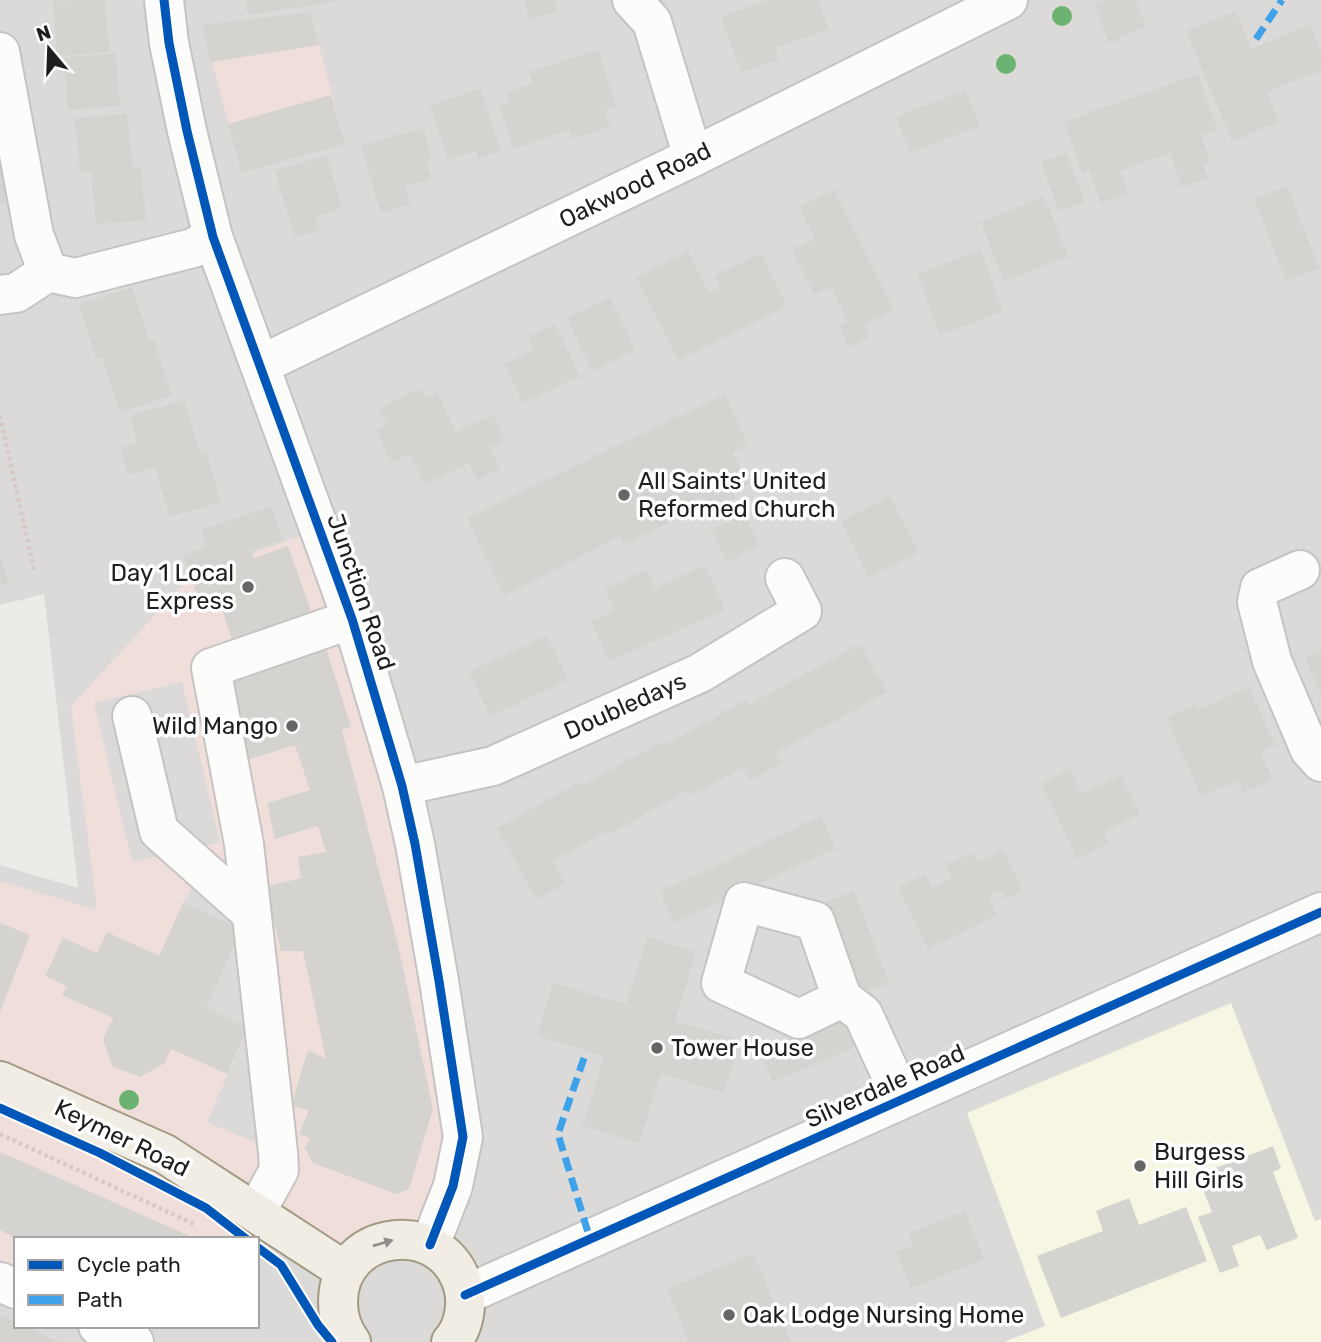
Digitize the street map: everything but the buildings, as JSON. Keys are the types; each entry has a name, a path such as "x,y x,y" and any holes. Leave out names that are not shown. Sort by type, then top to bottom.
{"main road":[{"name":"Keymer Road","path":"0,1081 165,1154 345,1271"},
{"path":"351,1342 338,1314 338,1292 345,1271 358,1255 382,1242 409,1239 430,1245 447,1258 460,1275 465,1295 464,1318 451,1342"}],"street":[{"name":"Junction Road","path":"164,0 169,43 187,131 213,237 352,620 402,786 415,844 463,1137 453,1186 430,1245"},
{"path":"632,0 652,22 693,158"},
{"name":"Oakwood Road","path":"260,365 693,158 1008,0"},
{"path":"0,52 34,235 48,272"},
{"path":"0,295 16,293 48,272 75,278 193,248 213,237"},
{"path":"1300,570 1260,588 1257,602 1272,661 1310,750 1321,762"},
{"name":"Doubledays","path":"402,786 493,765 700,673 802,611 785,578"},
{"path":"256,1212 279,1170 244,844 211,668 352,620"},
{"path":"132,716 159,831 250,912"},
{"name":"Silverdale Road","path":"465,1295 1321,912"},
{"path":"842,998 863,1014 902,1099"},
{"path":"102,1328 134,1342"}],"path":[{"path":"0,416 34,570"},
{"path":"0,1133 207,1231"}],"shaded area":[{"path":"0,0 1321,0 1321,1342 0,1342 0,865 78,888 44,594 0,605"},
{"path":"310,12 345,144 242,173 202,25"},
{"path":"809,337 886,493 763,553 743,514 410,666 370,543"},
{"path":"319,529 352,619 463,1137 430,1245 345,1271 241,1203 228,1237 14,1237 14,1266 0,1260 0,881 97,910 71,706 191,576"},
{"path":"182,682 220,842 132,862 94,703"},
{"path":"202,870 250,912 278,1152 207,1122 248,1027 206,1008 242,930 183,903"},
{"path":"744,902 796,915 830,1004 773,1007 764,1028 707,1000 705,948 734,936"},
{"name":"Burgess Hill Girls","path":"1231,1003 1315,1221 1321,1219 1321,1342 1004,1342 1045,1326 967,1113"}],"marked path":[{"path":"1256,39 1282,0"},
{"path":"584,1058 558,1134 590,1239"}],"cycle path":[{"path":"164,0 169,43 187,131 213,237 352,619 402,786 415,844 463,1137 453,1186 430,1245"},
{"path":"465,1295 1321,912"},
{"path":"0,1108 100,1153 206,1208 243,1237"},
{"path":"259,1248 281,1265 318,1325 332,1342"}],"place":[{"name":"All Saints' United Reformed Church","path":"624,495"},
{"name":"Day 1 Local Express","path":"248,587"},
{"name":"Wild Mango","path":"292,726"},
{"name":"Tower House","path":"657,1048"},
{"name":"Burgess Hill Girls","path":"1140,1166"},
{"name":"Oak Lodge Nursing Home","path":"729,1315"}]}
